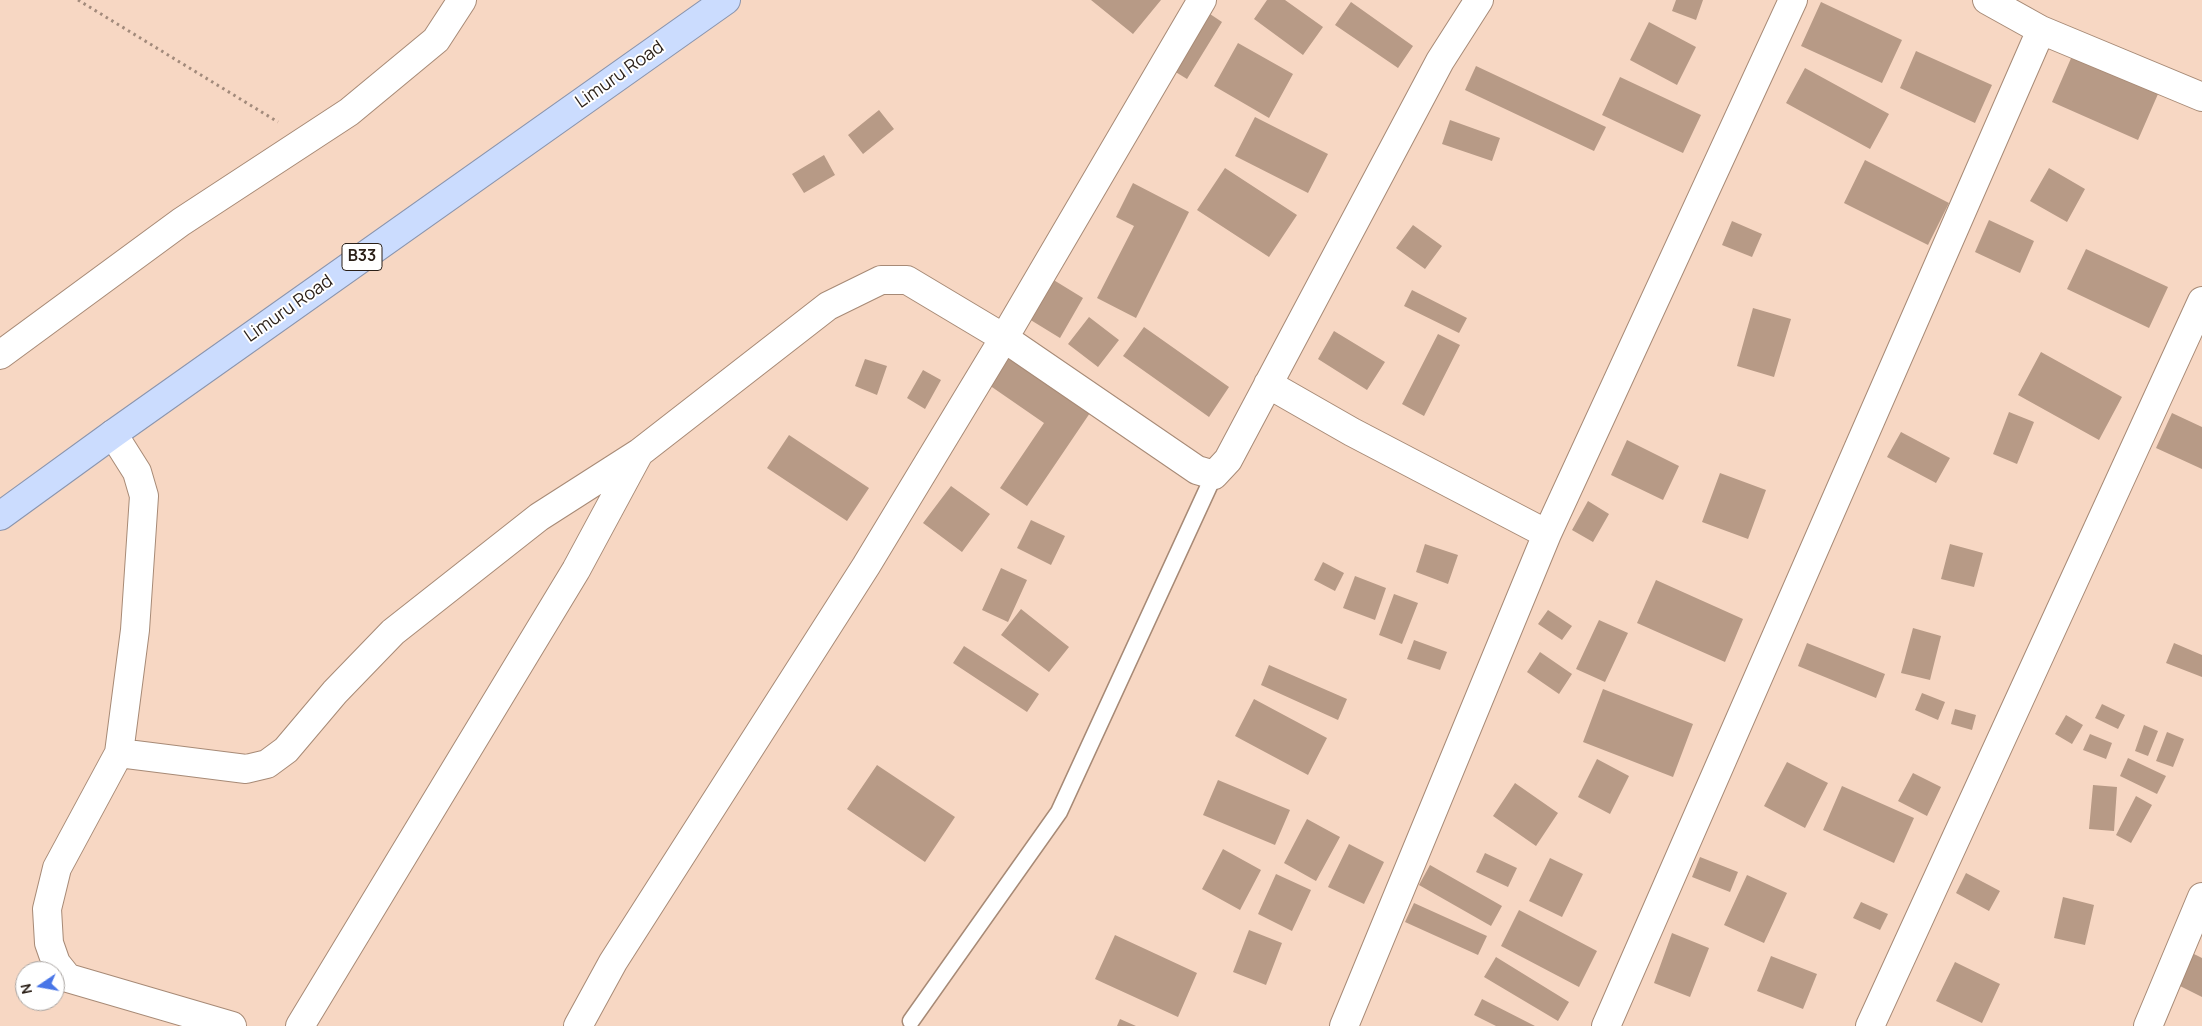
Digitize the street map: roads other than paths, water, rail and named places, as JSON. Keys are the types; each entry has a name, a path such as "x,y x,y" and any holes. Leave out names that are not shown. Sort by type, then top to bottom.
{"highway":[{"name":"Limuru Road","path":"0,516 726,0"}],"street":[{"path":"0,355 181,222 349,112 436,40 462,0"},
{"path":"578,1026 613,962 866,566 1004,338 1202,0"},
{"path":"119,753 246,769 267,764 286,750 335,692 393,632 539,517 639,452 828,306 881,280 907,280 1004,338 1197,470 1214,475 1228,460 1440,61 1479,0"},
{"path":"1344,1026 1547,534 1793,0"},
{"path":"1987,0 2041,30 2202,98"},
{"path":"1606,1026 2041,30"},
{"path":"1870,1026 2202,301"},
{"path":"1268,384 1361,437 1547,534"},
{"path":"113,434 137,472 144,496 135,630 119,753 57,868 47,909 49,943 56,964 68,978 232,1026"},
{"path":"300,1026 576,570 639,452"},
{"path":"2148,1026 2202,897"}],"lane":[{"path":"911,1021 1059,812 1214,475"}]}
